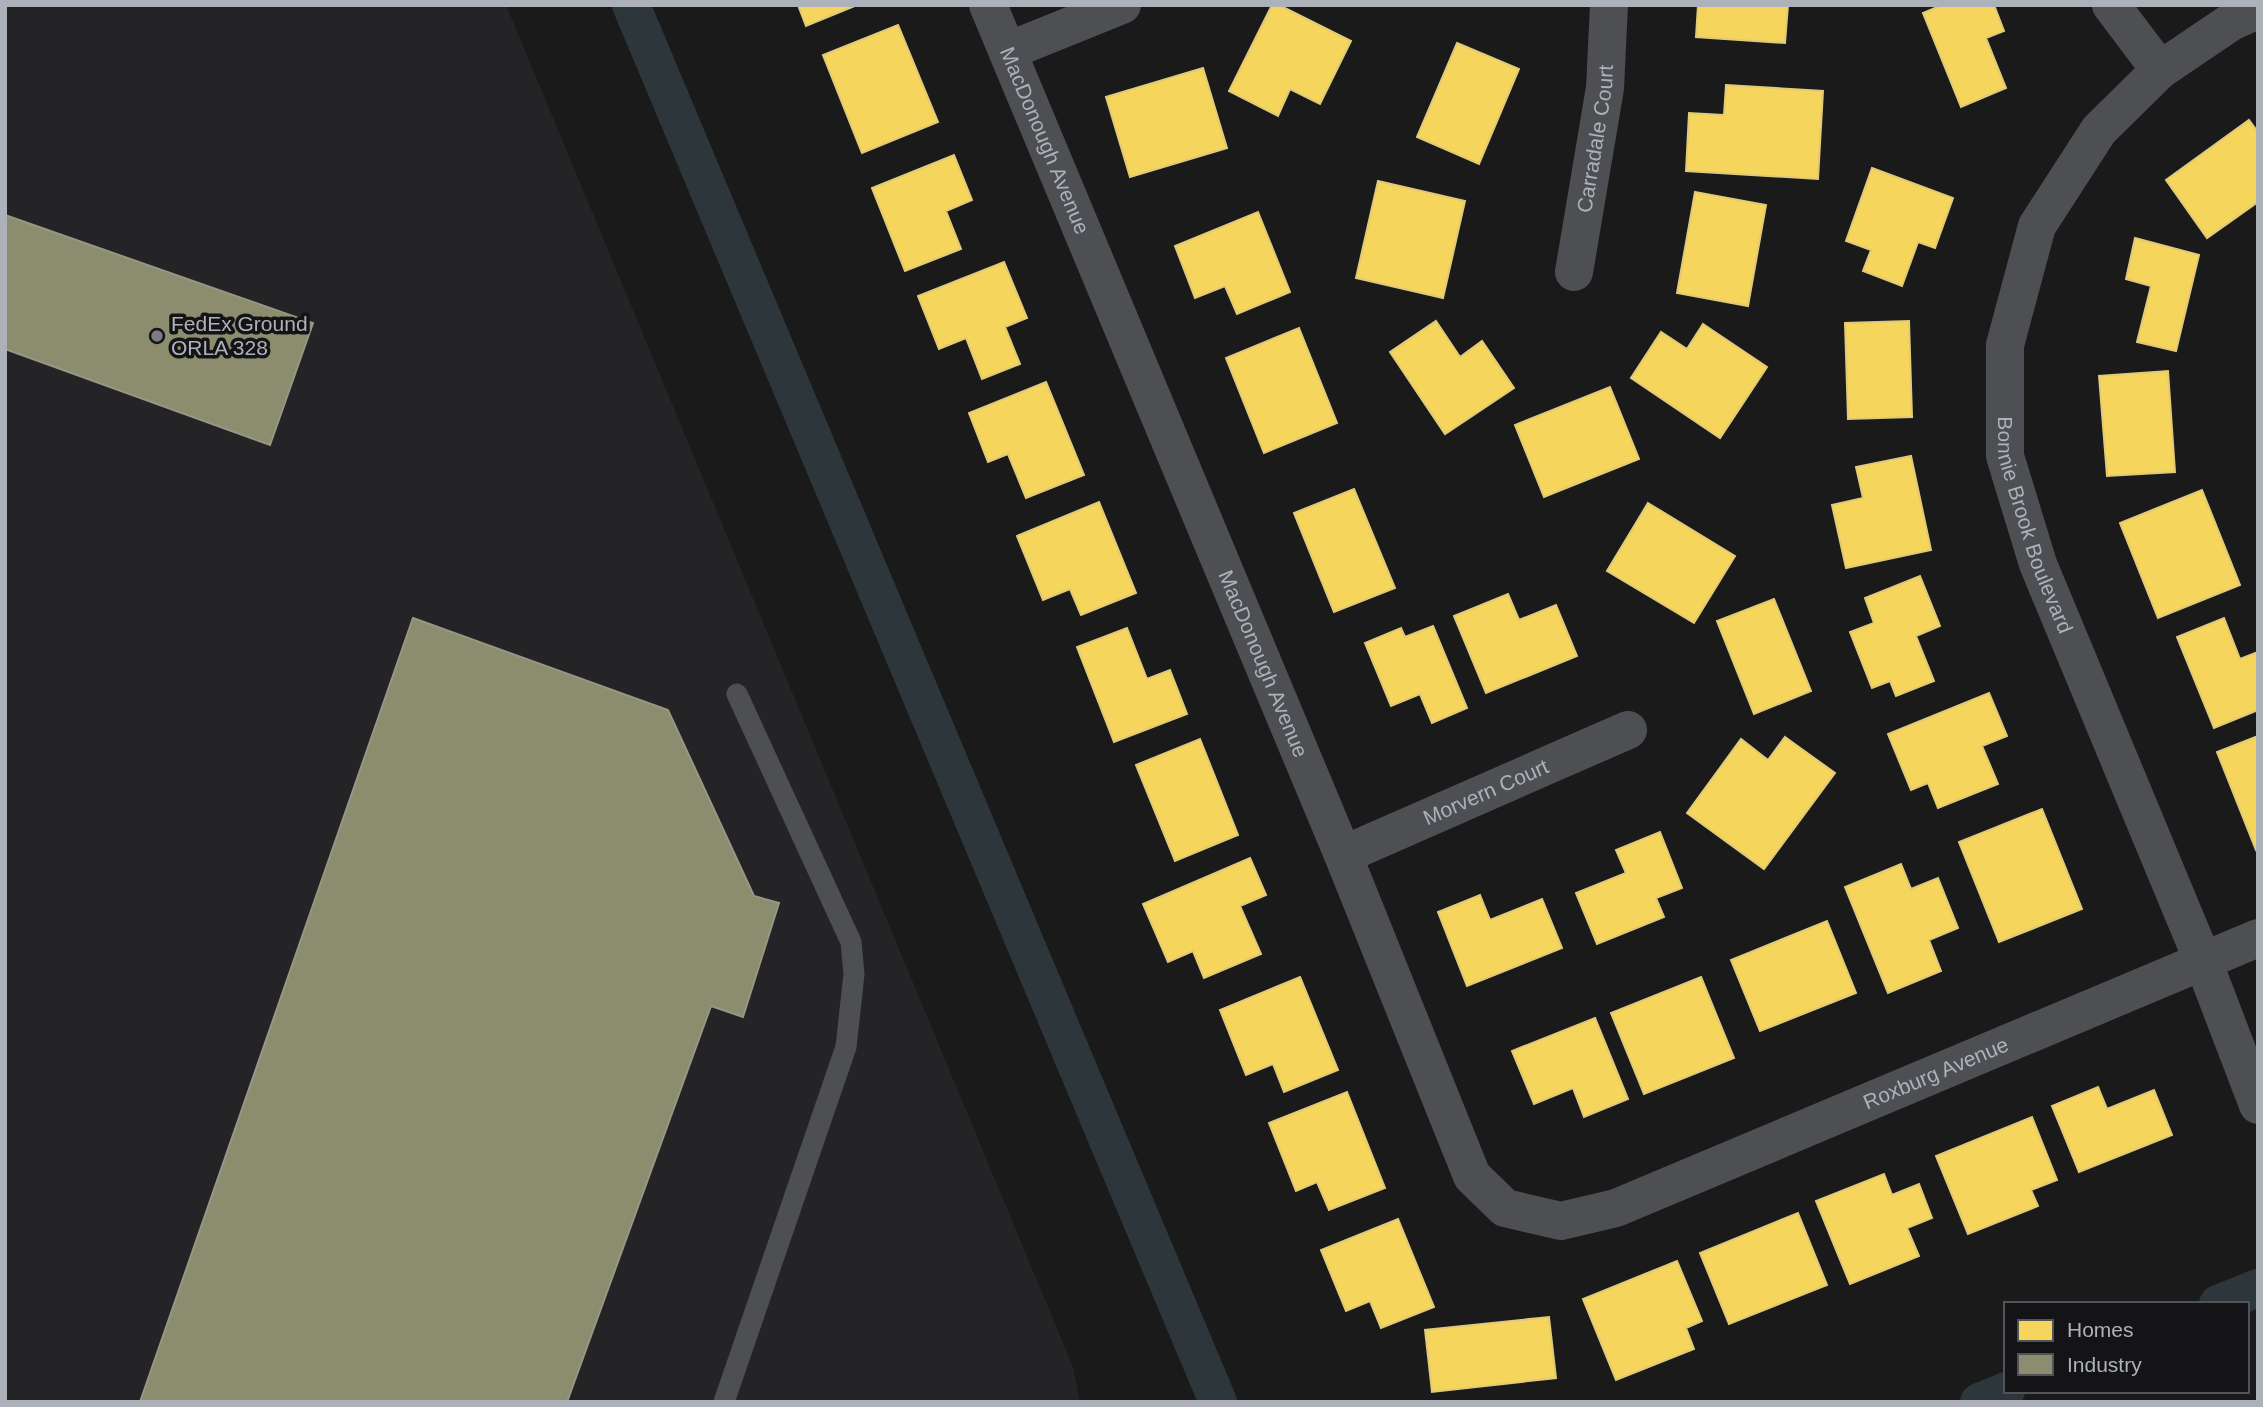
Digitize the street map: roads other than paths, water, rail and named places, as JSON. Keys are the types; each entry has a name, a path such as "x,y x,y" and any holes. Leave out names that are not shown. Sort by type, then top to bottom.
{"street":[{"name":"MacDonough Avenue","path":"988,5 1343,855 1472,1176 1505,1208 1560,1221 1616,1208"},
{"path":"1008,51 1122,5"},
{"name":"Carradale Court","path":"1574,272 1605,88 1609,5"},
{"path":"2111,5 2160,70"},
{"name":"Bonnie Brook Boulevard","path":"2258,10 2231,22 2160,70 2099,130 2037,226 2005,345 2005,456 2038,564 2203,961 2258,1105"},
{"name":"Morvern Court","path":"1343,855 1628,730"},
{"name":"Roxburg Avenue","path":"1616,1208 2258,938"}],"lane":[{"path":"724,1402 846,1047 854,974 851,942 737,694"}],"waterway":[{"path":"631,5 1218,1402"},
{"path":"2223,1302 2258,1288"},
{"path":"1979,1402 2004,1392"}],"place":[{"name":"FedEx Ground ORLA 328","path":"157,336"}]}
